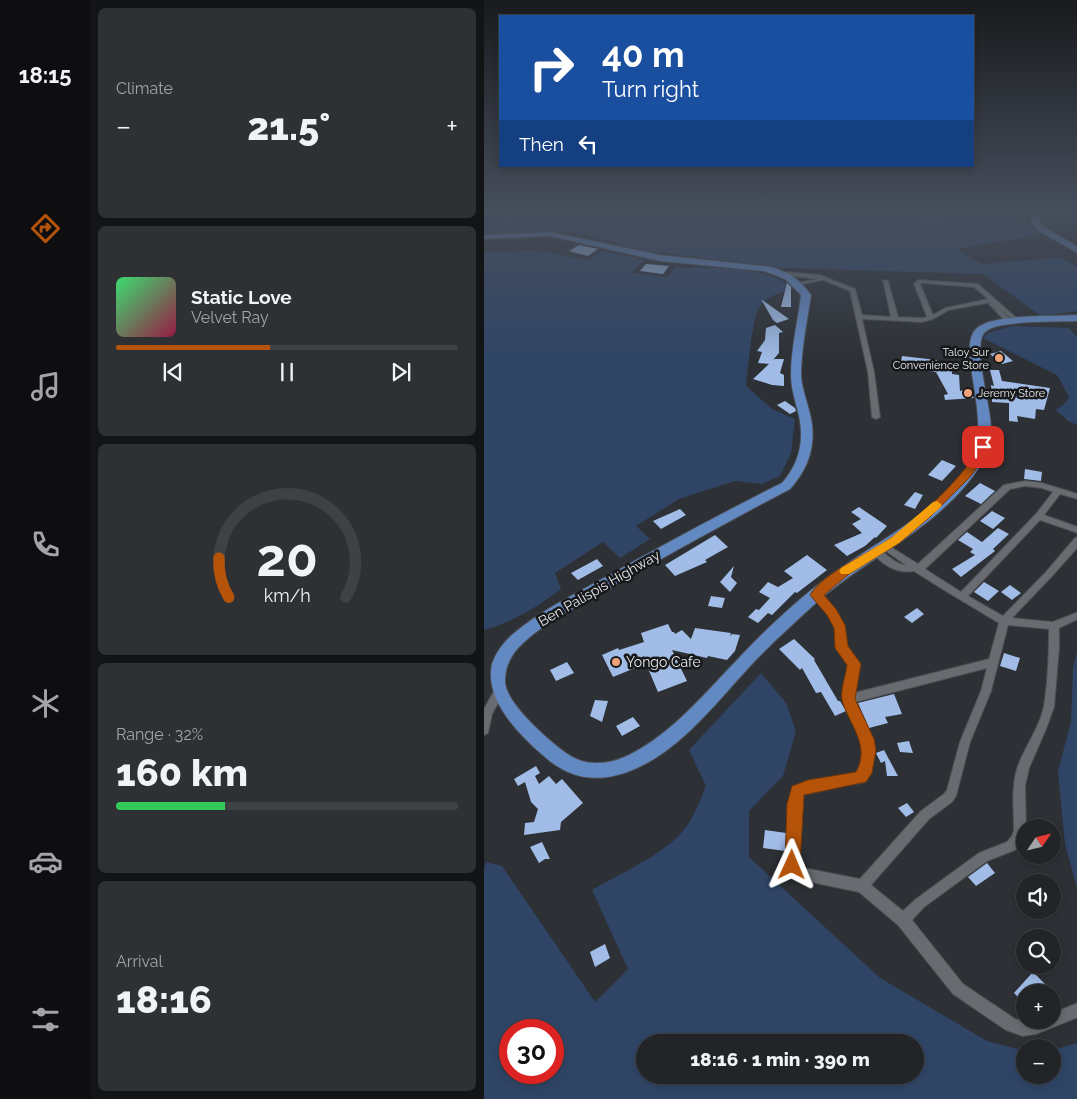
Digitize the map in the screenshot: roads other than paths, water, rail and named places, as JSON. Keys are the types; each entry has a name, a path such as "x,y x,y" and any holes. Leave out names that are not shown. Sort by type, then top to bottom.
{"main road":[{"path":"686,260 750,266 785,274 800,284"},
{"name":"Ben Palispis Highway","path":"498,694 496,683 500,660 519,638 542,620 704,528 786,486 796,477 807,449 806,418 796,377 806,295 800,284"},
{"path":"498,694 509,711 557,757 574,767 594,770 619,768 641,758 664,742 816,595 844,571 881,549 937,504 977,461 983,447 986,419 976,366 975,341 979,332 985,327 1012,321 1077,318"}],"street":[{"path":"785,274 820,277 853,290 871,372 876,417"},
{"path":"800,284 828,280"},
{"path":"885,281 895,319"},
{"path":"930,318 917,284 920,281 980,286 992,301 992,304 1012,321"},
{"path":"860,317 922,320 947,309 992,301"},
{"path":"881,549 899,569 918,568 1008,487 1024,482 1077,497"},
{"path":"962,596 1039,516 1058,491"},
{"path":"1039,516 1077,530"},
{"path":"862,886 925,815 948,798 952,792 965,742 986,691 1004,621 1049,574 1077,540"},
{"path":"918,568 1004,621 1054,626 1077,615"},
{"path":"816,595 831,612 840,628 842,648 854,664 848,699 867,739 869,750 865,773 860,778 808,786 798,791 795,804 792,858 795,870 801,874 862,886 903,920 958,989 992,1014 1011,1025 1023,1029 1036,1027 1077,1010"},
{"path":"903,920 920,903 983,858 1011,846 1017,839 1020,830 1020,786 1023,768 1041,729 1049,706 1054,626"},
{"path":"848,699 994,662"},
{"path":"484,730 487,713 498,694"}],"place":[{"name":"Taloy Sur Convenience Store","path":"999,358"},
{"name":"Jeremy Store","path":"968,393"},
{"name":"Yongo Cafe","path":"616,662"}]}
